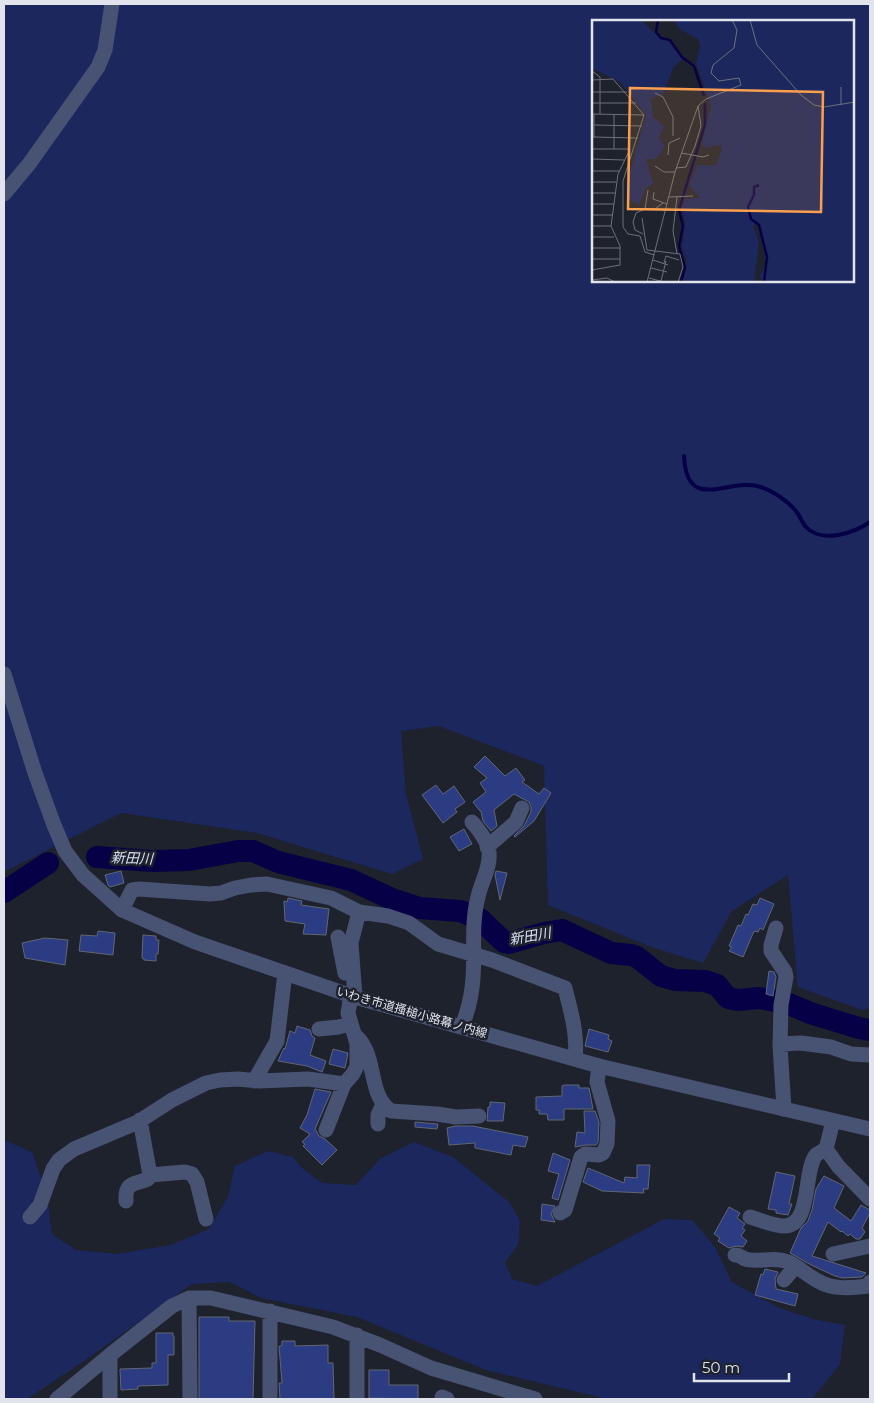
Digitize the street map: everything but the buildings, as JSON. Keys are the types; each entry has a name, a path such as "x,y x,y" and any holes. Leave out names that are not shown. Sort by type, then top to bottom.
{"street":[{"path":"4,194 28,164 98,66 105,50 112,4"},
{"name":"いわき市道搔槌小路幕ノ内線","path":"4,674 34,774 66,851 83,875 122,910 196,942 350,995 599,1066 870,1129"},
{"path":"487,847 516,822 522,808"},
{"path":"462,1026 470,999 473,980 477,897 489,862 489,850 480,831 472,822"},
{"path":"122,910 132,890 210,894 251,885 267,884 331,898 359,912 388,916 409,923 438,944 474,954 565,988 576,1036 576,1059"},
{"path":"326,1130 344,1084 353,1074 358,1054 348,1013 351,943 359,912"},
{"path":"776,928 771,945 772,951 786,977 782,1001 780,1044 784,1109"},
{"path":"338,937 350,995"},
{"path":"254,1080 277,1041 284,973"},
{"path":"319,1029 339,1027 353,1030 369,1056 374,1082 383,1104 391,1111 456,1117 480,1116"},
{"path":"780,1044 801,1043 831,1047 851,1054 870,1054"},
{"path":"560,1213 565,1210 581,1157 585,1154 599,1155 603,1153 607,1144 608,1120 596,1082 599,1066"},
{"path":"30,1217 40,1205 54,1169 60,1160 74,1149 140,1120 172,1100 206,1083 220,1080 313,1079 344,1084"},
{"path":"378,1124 378,1115 383,1104"},
{"path":"126,1201 125,1192 129,1186 148,1179 150,1175 140,1120"},
{"path":"750,1217 776,1225 785,1226 794,1223 802,1212 812,1164 816,1155 826,1149 833,1120"},
{"path":"826,1149 838,1166 870,1200"},
{"path":"150,1175 185,1172 192,1174 197,1182 206,1219"},
{"path":"833,1254 870,1246"},
{"path":"735,1255 741,1255 746,1259 780,1260 819,1282 830,1286 846,1288 868,1286 870,1282"},
{"path":"784,1280 792,1273 795,1267"},
{"path":"189,1298 190,1399"},
{"path":"57,1399 110,1354 172,1306 189,1298 211,1298 333,1327 432,1368 535,1399"},
{"path":"270,1312 270,1399"},
{"path":"356,1335 357,1399"},
{"path":"110,1354 110,1399"},
{"path":"442,1399 442,1397 446,1399"}],"shaded area":[{"path":"4,4 870,4 870,1008 862,1010 798,987 788,875 732,911 703,963 654,948 548,905 544,766 439,726 401,731 406,794 423,859 392,874 257,833 121,813 4,872"},
{"path":"4,1140 32,1152 47,1195 52,1234 76,1250 117,1254 171,1245 209,1229 228,1196 235,1166 268,1151 293,1157 302,1168 322,1183 356,1185 380,1159 414,1142 453,1157 510,1203 520,1221 518,1245 505,1262 512,1279 537,1286 664,1219 692,1220 715,1247 732,1282 779,1308 817,1320 845,1325 840,1364 812,1399 608,1399 486,1370 357,1317 261,1298 230,1282 192,1284 27,1399 4,1399"}],"waterway":[{"path":"684,456 687,474 693,484 701,489 749,485 761,487 776,494 795,510 806,527 821,535 829,536 847,533 870,522"},
{"name":"新田川","path":"97,857 152,861 189,860 238,851 253,851 278,862 351,880 392,899 419,908 460,911 480,919 504,942 509,943 562,930 611,953 637,957 661,976 675,980 705,981 717,985 728,998 738,1000 759,998 786,1003 813,1014 870,1030"},
{"name":"新田川","path":"4,892 48,863"}]}
